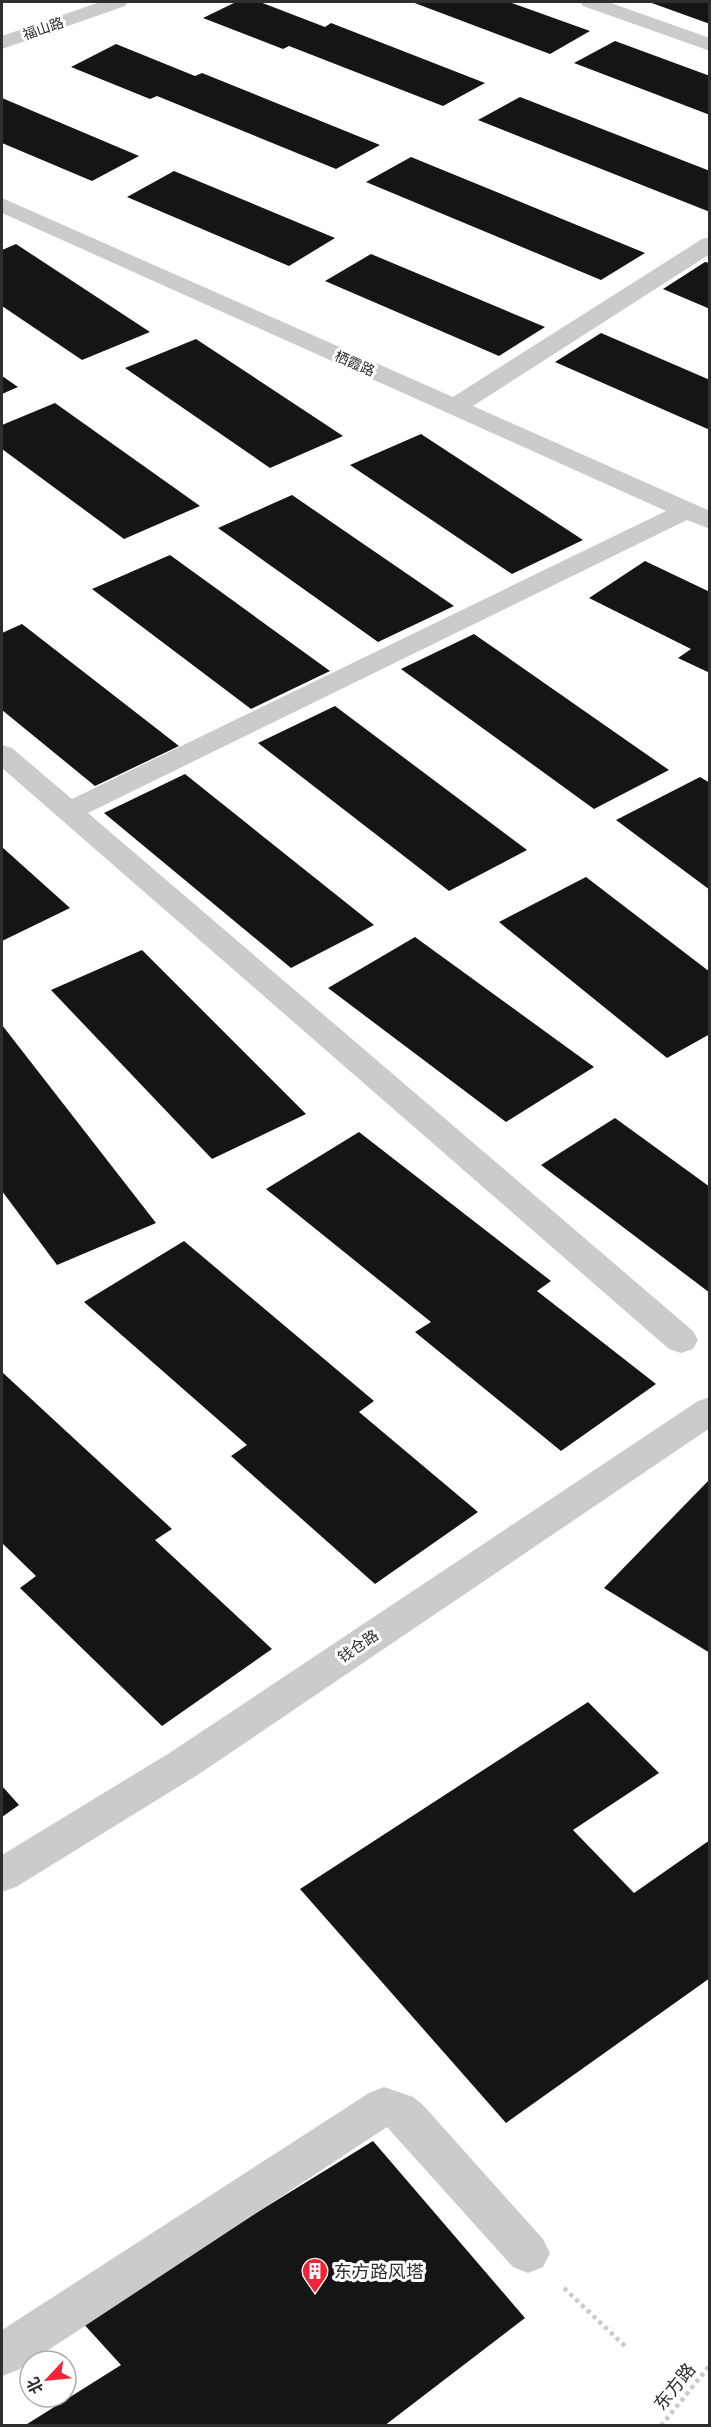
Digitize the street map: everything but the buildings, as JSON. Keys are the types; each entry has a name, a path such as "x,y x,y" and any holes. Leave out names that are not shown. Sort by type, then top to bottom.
{"street":[{"name":"福山路","path":"2,43 118,2"},
{"path":"590,2 710,45"},
{"name":"栖霞路","path":"2,205 698,516"},
{"path":"454,407 710,244"},
{"path":"70,811 698,516"},
{"path":"2,754 681,1340"},
{"name":"钱仓路","path":"2,1875 185,1763 710,1410"},
{"path":"2,2355 384,2106 398,2110 408,2118 528,2253"}],"path":[{"name":"东方路","path":"661,2426 710,2365"}],"place":[{"name":"东方路风塔","path":"315,2294"}]}
